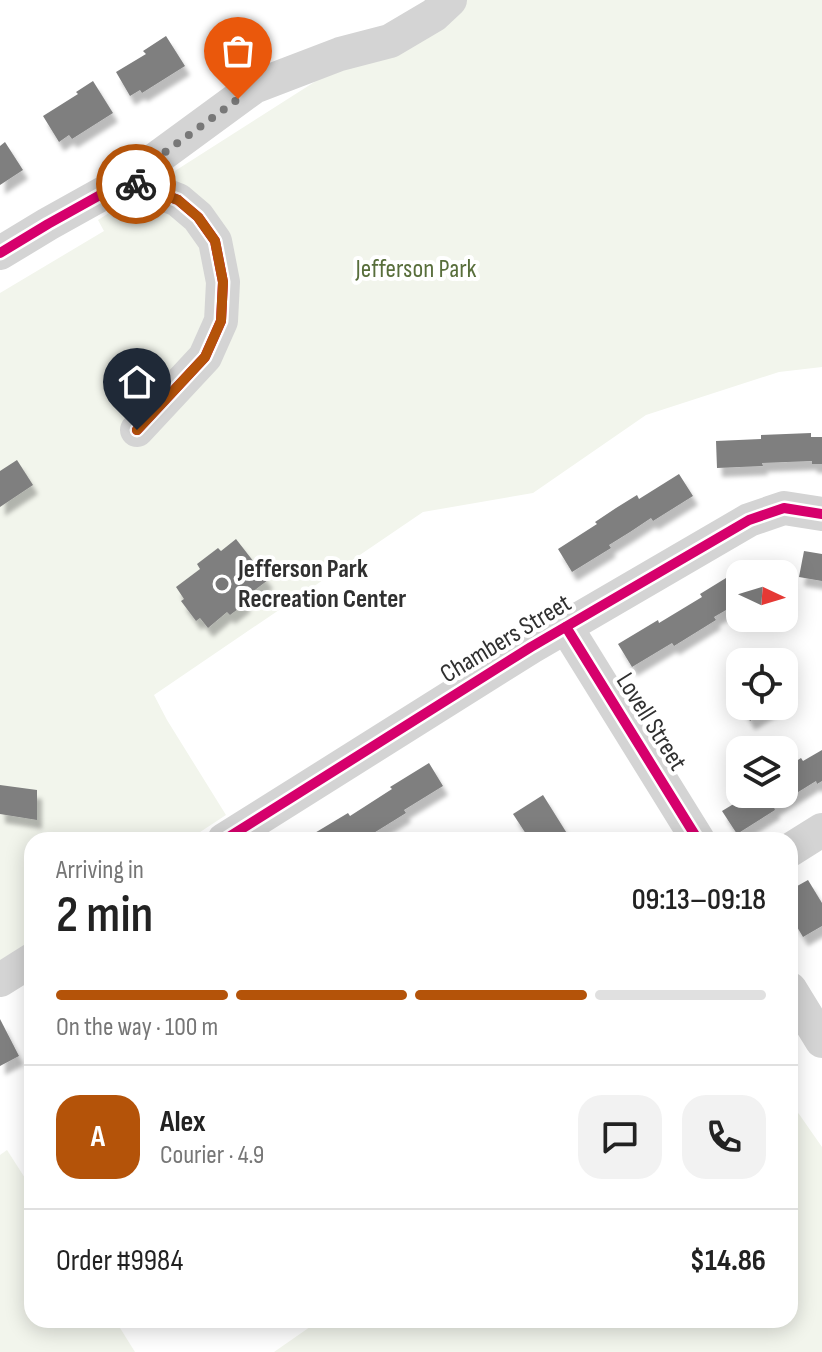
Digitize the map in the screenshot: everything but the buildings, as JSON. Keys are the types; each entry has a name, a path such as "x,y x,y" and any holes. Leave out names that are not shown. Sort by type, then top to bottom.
{"street":[{"path":"0,253 127,180 254,87 340,54 390,41 434,15 450,0"},
{"path":"127,180 178,200 198,217 215,241 223,282 221,321 205,357 137,430"},
{"name":"Chambers Street","path":"259,831 531,647 749,520 784,508 822,514"},
{"name":"Lovell Street","path":"566,627 693,832"},
{"path":"798,845 822,830"},
{"path":"0,980 24,965"},
{"path":"798,1002 822,1041"}],"green space":[{"name":"Jefferson Park","path":"443,0 822,0 822,367 779,372 646,415 533,493 423,512 154,695 226,815 200,832 24,832 24,946 0,961 0,293 104,231 98,220"},
{"path":"798,1113 822,1147 822,1352 274,1352 308,1328 798,1328"},
{"path":"7,1150 24,1177 24,1328 120,1328 135,1352 0,1352 0,1155"}],"cycle path":[{"path":"0,253 127,180 178,200 198,217 215,241 223,282 221,321 205,357 137,430"},
{"path":"237,832 531,647 749,520 784,508 822,514"},
{"path":"566,627 693,832"}],"way so far":[{"path":"136,184 127,180 238,99"}],"place":[{"name":"Jefferson Park Recreation Center","path":"222,584"}],"route":[{"path":"136,184 178,200 198,217 215,241 223,282 221,321 205,357 137,430"}]}
